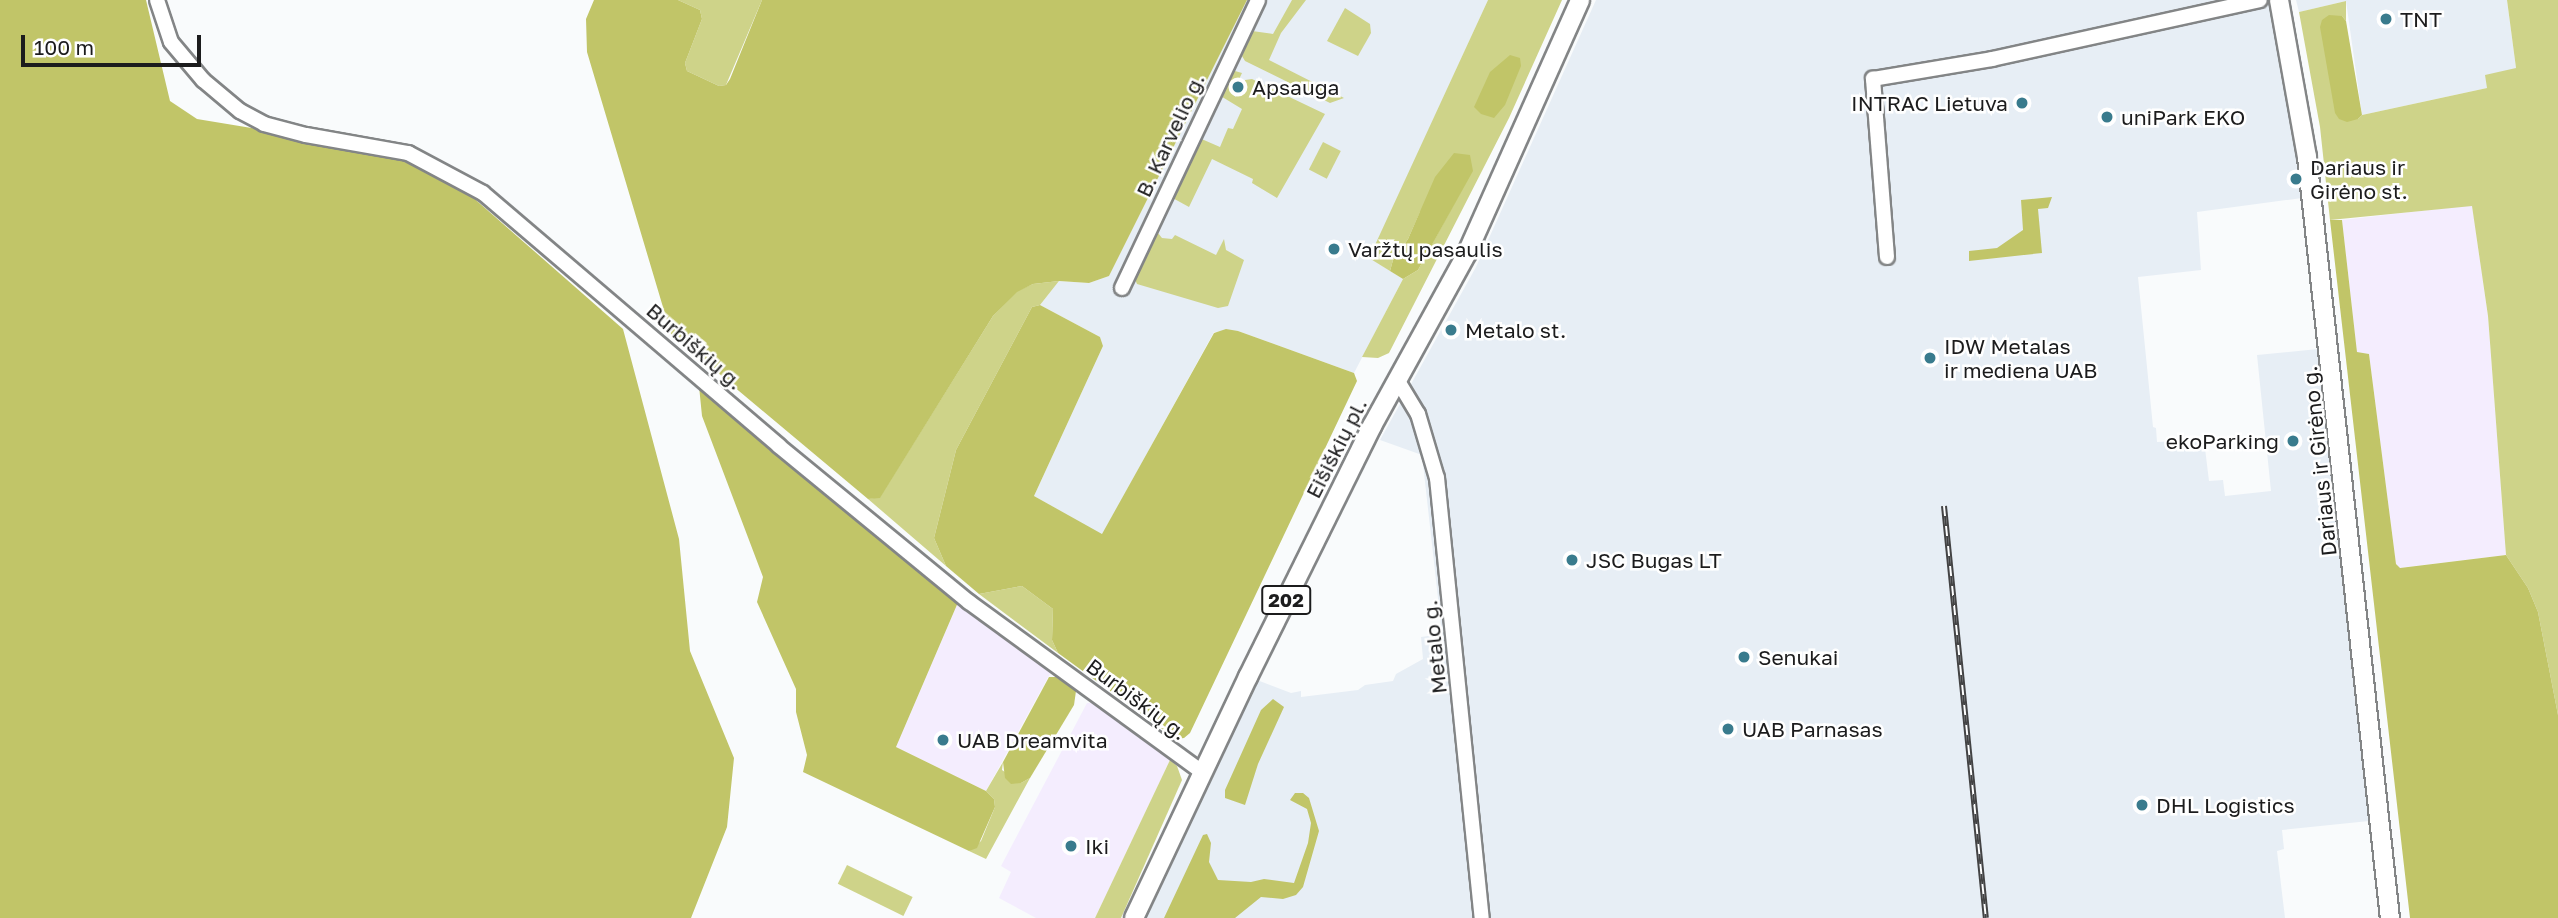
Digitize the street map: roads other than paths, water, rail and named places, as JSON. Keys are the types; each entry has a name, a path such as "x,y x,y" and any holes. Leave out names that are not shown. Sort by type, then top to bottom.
{"main road":[{"name":"Eišiškių pl.","path":"1134,918 1202,772 1372,426 1467,253 1580,0"},
{"name":"Dariaus ir Girėno g.","path":"2279,0 2307,157 2390,918"}],"street":[{"name":"Burbiškių g.","path":"157,0 171,42 203,80 240,111 264,124 306,135 408,153 482,193 779,446 969,601 1202,772"},
{"name":"B. Karvelio g.","path":"1122,288 1258,0"},
{"path":"1887,257 1872,100 1873,79 1992,59 2260,0"},
{"name":"Metalo g.","path":"1398,381 1418,414 1437,478 1482,918"}],"railway":[{"path":"1944,506 1986,918"}],"place":[{"name":"TNT","path":"2386,19"},
{"name":"Apsauga","path":"1238,87"},
{"name":"INTRAC Lietuva","path":"2022,103"},
{"name":"uniPark EKO","path":"2107,117"},
{"name":"Dariaus ir Girėno st.","path":"2296,179"},
{"name":"Varžtų pasaulis","path":"1334,249"},
{"name":"Metalo st.","path":"1451,330"},
{"name":"IDW Metalas ir mediena UAB","path":"1930,358"},
{"name":"ekoParking","path":"2293,441"},
{"name":"JSC Bugas LT","path":"1572,560"},
{"name":"Senukai","path":"1744,657"},
{"name":"UAB Parnasas","path":"1728,729"},
{"name":"UAB Dreamvita","path":"943,740"},
{"name":"DHL Logistics","path":"2142,805"},
{"name":"Iki","path":"1071,846"}]}
